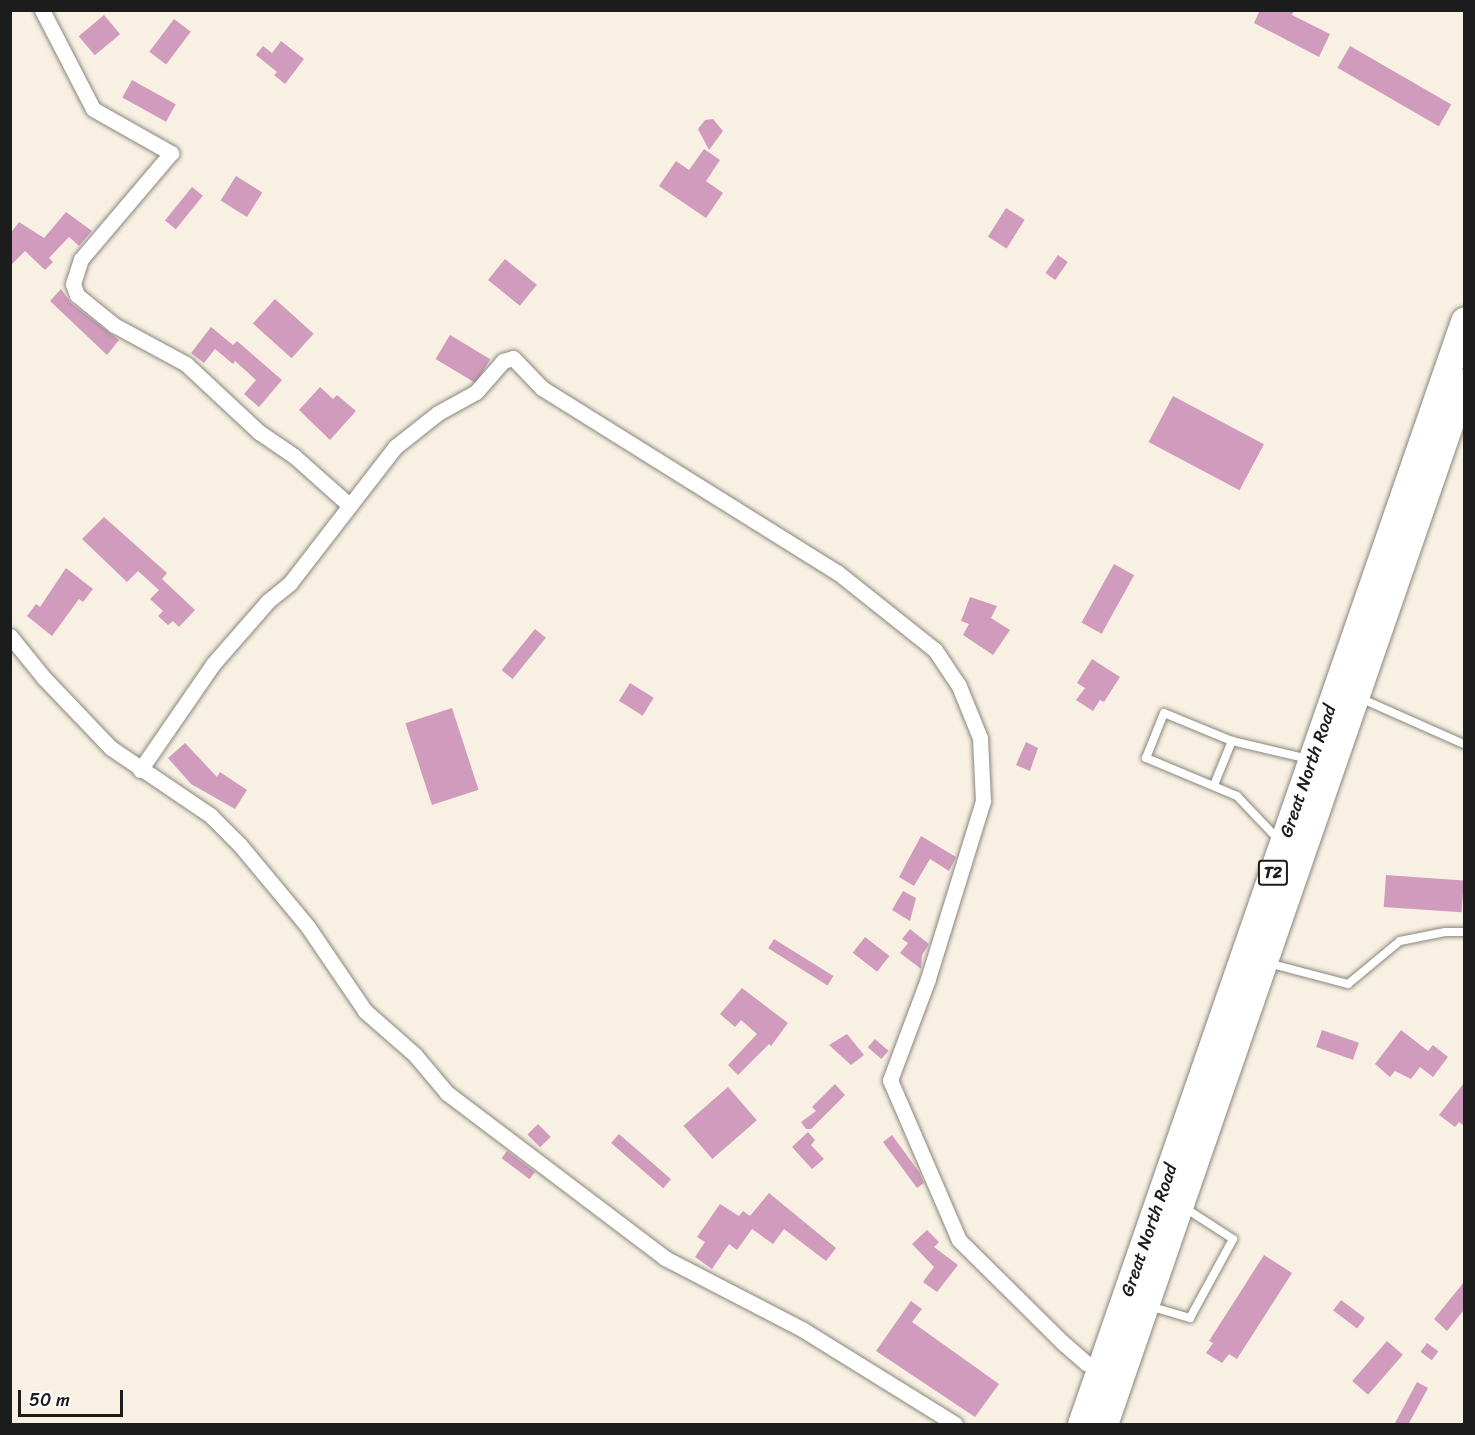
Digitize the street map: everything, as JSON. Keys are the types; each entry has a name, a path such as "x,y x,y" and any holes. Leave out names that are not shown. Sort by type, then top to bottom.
{"highway":[{"name":"Great North Road","path":"1104,1425 1180,1204 1253,961 1283,844 1464,321"},
{"name":"Great North Road","path":"1081,1425 1253,961 1356,696 1464,382"}],"street":[{"path":"42,10 93,109 171,153 81,259 73,284 77,295 114,325 186,364 259,432 294,456 348,504"},
{"path":"140,770 202,678 268,601 290,583 348,504 395,447 438,413 476,392 503,361 513,358 542,388 837,572 935,650 974,718 983,761 983,801 928,979 890,1080 959,1240 1062,1342 1086,1363 1101,1367"},
{"path":"10,636 73,710 140,770 210,815 240,845 308,927 365,1011 415,1055 447,1093 576,1187 665,1258 802,1329 955,1425"}],"lane":[{"path":"1356,696 1464,744"},
{"path":"1283,844 1237,796 1146,758 1164,713 1233,741 1312,760"},
{"path":"1214,785 1233,741"},
{"path":"1253,961 1348,984 1400,941 1464,932"},
{"path":"1145,1305 1190,1318 1233,1239 1180,1204"}],"building":[{"path":"1260,10 1294,10 1292,15 1330,34 1319,57 1254,23"},
{"path":"104,15 120,34 95,55 79,36"},
{"path":"174,19 191,32 166,64 149,52"},
{"path":"281,41 304,59 285,84 274,75 277,72 256,55 263,46 272,53"},
{"path":"1350,46 1451,104 1439,126 1338,68"},
{"path":"132,80 176,104 166,122 122,97"},
{"path":"713,119 723,131 709,150 698,129 705,120"},
{"path":"704,149 720,160 706,181 723,193 706,218 659,186 676,161 689,170"},
{"path":"236,176 262,192 247,217 221,201"},
{"path":"192,187 203,196 176,229 165,220"},
{"path":"1006,208 1025,220 1007,248 988,237"},
{"path":"66,212 92,231 79,246 69,237 49,258 53,262 45,270 25,251 10,266 10,234 19,222 44,238"},
{"path":"1058,255 1068,262 1055,280 1045,273"},
{"path":"505,259 537,285 520,306 488,280"},
{"path":"61,289 71,303 119,340 107,355 50,301"},
{"path":"275,299 314,334 292,358 253,324"},
{"path":"211,327 233,345 237,341 282,380 259,407 244,394 256,380 235,361 233,364 215,349 204,363 191,353"},
{"path":"450,335 490,359 476,383 436,359"},
{"path":"320,387 333,399 337,395 356,411 330,440 299,410"},
{"path":"1173,396 1264,444 1240,490 1149,442"},
{"path":"104,517 167,573 162,579 195,610 179,627 173,621 168,625 158,616 163,611 150,599 159,590 138,571 127,582 82,539"},
{"path":"1114,564 1134,575 1102,634 1082,623"},
{"path":"66,568 93,589 83,602 79,599 52,636 27,616 36,604 40,607"},
{"path":"970,597 997,606 991,618 1010,630 993,655 963,635 969,624 961,621"},
{"path":"535,629 546,638 513,679 502,670"},
{"path":"1092,659 1120,677 1104,702 1100,700 1093,711 1076,700 1085,688 1077,683"},
{"path":"630,683 654,698 643,716 619,701"},
{"path":"452,708 479,790 432,805 405,723"},
{"path":"1026,742 1038,748 1030,771 1016,765"},
{"path":"185,743 217,777 220,772 247,790 235,809 191,784 168,758"},
{"path":"921,836 956,857 949,871 930,859 914,886 899,877"},
{"path":"1386,875 1464,880 1462,912 1384,907"},
{"path":"903,891 916,898 910,921 892,910"},
{"path":"910,929 929,944 922,955 921,969 900,953 908,943 902,939"},
{"path":"865,937 889,956 877,972 853,953"},
{"path":"774,939 833,976 828,985 768,948"},
{"path":"742,988 788,1023 771,1046 769,1044 738,1075 728,1065 757,1034 741,1020 735,1027 720,1014"},
{"path":"1322,1030 1359,1043 1353,1060 1316,1047"},
{"path":"1401,1030 1428,1051 1433,1045 1448,1057 1433,1077 1420,1067 1411,1079 1395,1071 1390,1077 1375,1064"},
{"path":"847,1034 864,1055 851,1065 829,1045"},
{"path":"875,1039 889,1051 881,1059 868,1047"},
{"path":"1464,1083 1464,1126 1459,1122 1455,1127 1439,1115"},
{"path":"835,1084 845,1095 811,1129 806,1129 801,1122 816,1111 812,1107"},
{"path":"728,1087 757,1120 712,1159 683,1126"},
{"path":"538,1124 551,1137 540,1147 527,1135"},
{"path":"808,1132 815,1140 811,1145 824,1159 812,1169 792,1147"},
{"path":"619,1134 671,1179 663,1188 611,1143"},
{"path":"892,1135 919,1172 924,1183 917,1188 883,1142"},
{"path":"507,1151 535,1172 530,1179 502,1158"},
{"path":"769,1193 836,1248 826,1261 784,1229 773,1244 752,1229 737,1250 729,1244 712,1269 695,1257 705,1242 697,1237 720,1204 739,1216 743,1211 750,1216"},
{"path":"927,1230 939,1242 934,1247 958,1265 937,1292 923,1282 934,1267 912,1244"},
{"path":"1264,1255 1292,1273 1237,1359 1229,1354 1222,1363 1206,1353 1213,1343 1209,1341"},
{"path":"1464,1282 1464,1310 1447,1331 1434,1319"},
{"path":"1341,1300 1365,1318 1357,1328 1333,1310"},
{"path":"911,1301 922,1309 912,1322 999,1384 975,1417 876,1351"},
{"path":"1387,1341 1403,1355 1368,1395 1352,1381"},
{"path":"1427,1343 1438,1351 1432,1360 1421,1352"},
{"path":"1417,1382 1428,1388 1408,1425 1394,1425"}]}
